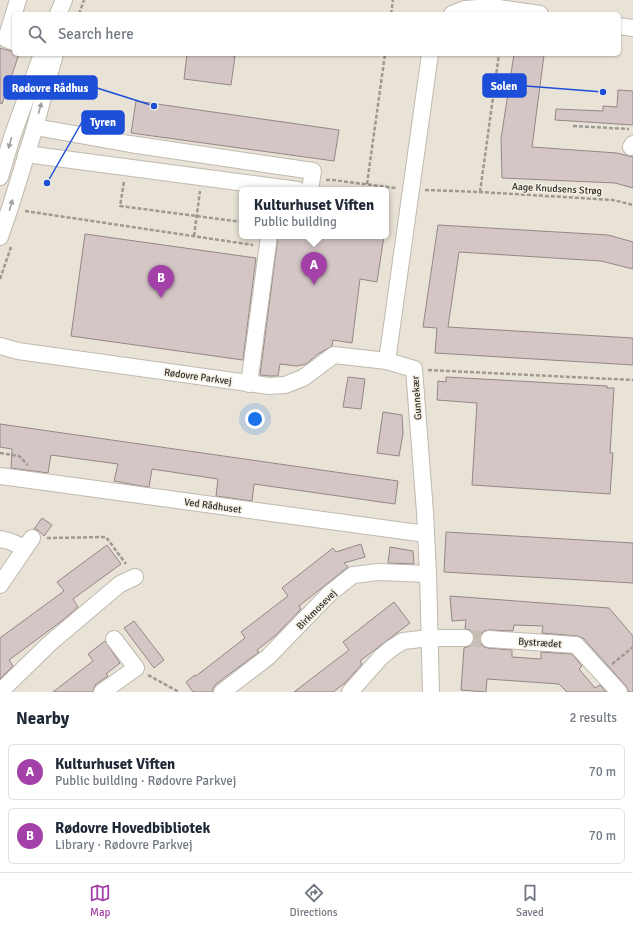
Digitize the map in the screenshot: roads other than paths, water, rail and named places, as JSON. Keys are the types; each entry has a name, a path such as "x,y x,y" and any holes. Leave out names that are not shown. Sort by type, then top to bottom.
{"street":[{"path":"14,12 18,0"},
{"path":"59,12 64,0"},
{"path":"67,12 70,0"},
{"path":"457,12 464,9 492,7 526,12"},
{"path":"12,20 6,40 12,42"},
{"path":"621,26 633,28"},
{"path":"21,172 1,171 41,56"},
{"path":"0,237 35,127 54,56"},
{"path":"387,361 430,56"},
{"path":"35,127 137,145 313,171 307,187"},
{"path":"26,154 269,187"},
{"path":"249,384 268,241"},
{"name":"Rødovre Parkvej","path":"0,346 18,351 269,386 285,385 303,378 334,355 387,361"},
{"name":"Gunnekær","path":"387,361 414,369 425,512 431,692"},
{"name":"Ved Rådhuset","path":"0,476 426,534"},
{"path":"0,540 29,543 0,585"},
{"name":"Birkmosevej","path":"222,692 268,657 329,594 353,575 378,572 428,574"},
{"path":"0,692 49,644 120,584 135,576"},
{"path":"350,692 381,657 392,648 403,642 430,638 465,638"},
{"path":"102,692 136,668 114,639"},
{"name":"Bystrædet","path":"489,639 576,645 619,692"}],"tunnel":[{"path":"465,638 489,639"}],"place":[{"name":"Solen","path":"603,92"},
{"name":"Rødovre Rådhus","path":"154,106"},
{"name":"Tyren","path":"47,183"},
{"name":"Kulturhuset Viften","path":"314,285"},
{"name":"Rødovre Hovedbibliotek","path":"161,298"}]}
